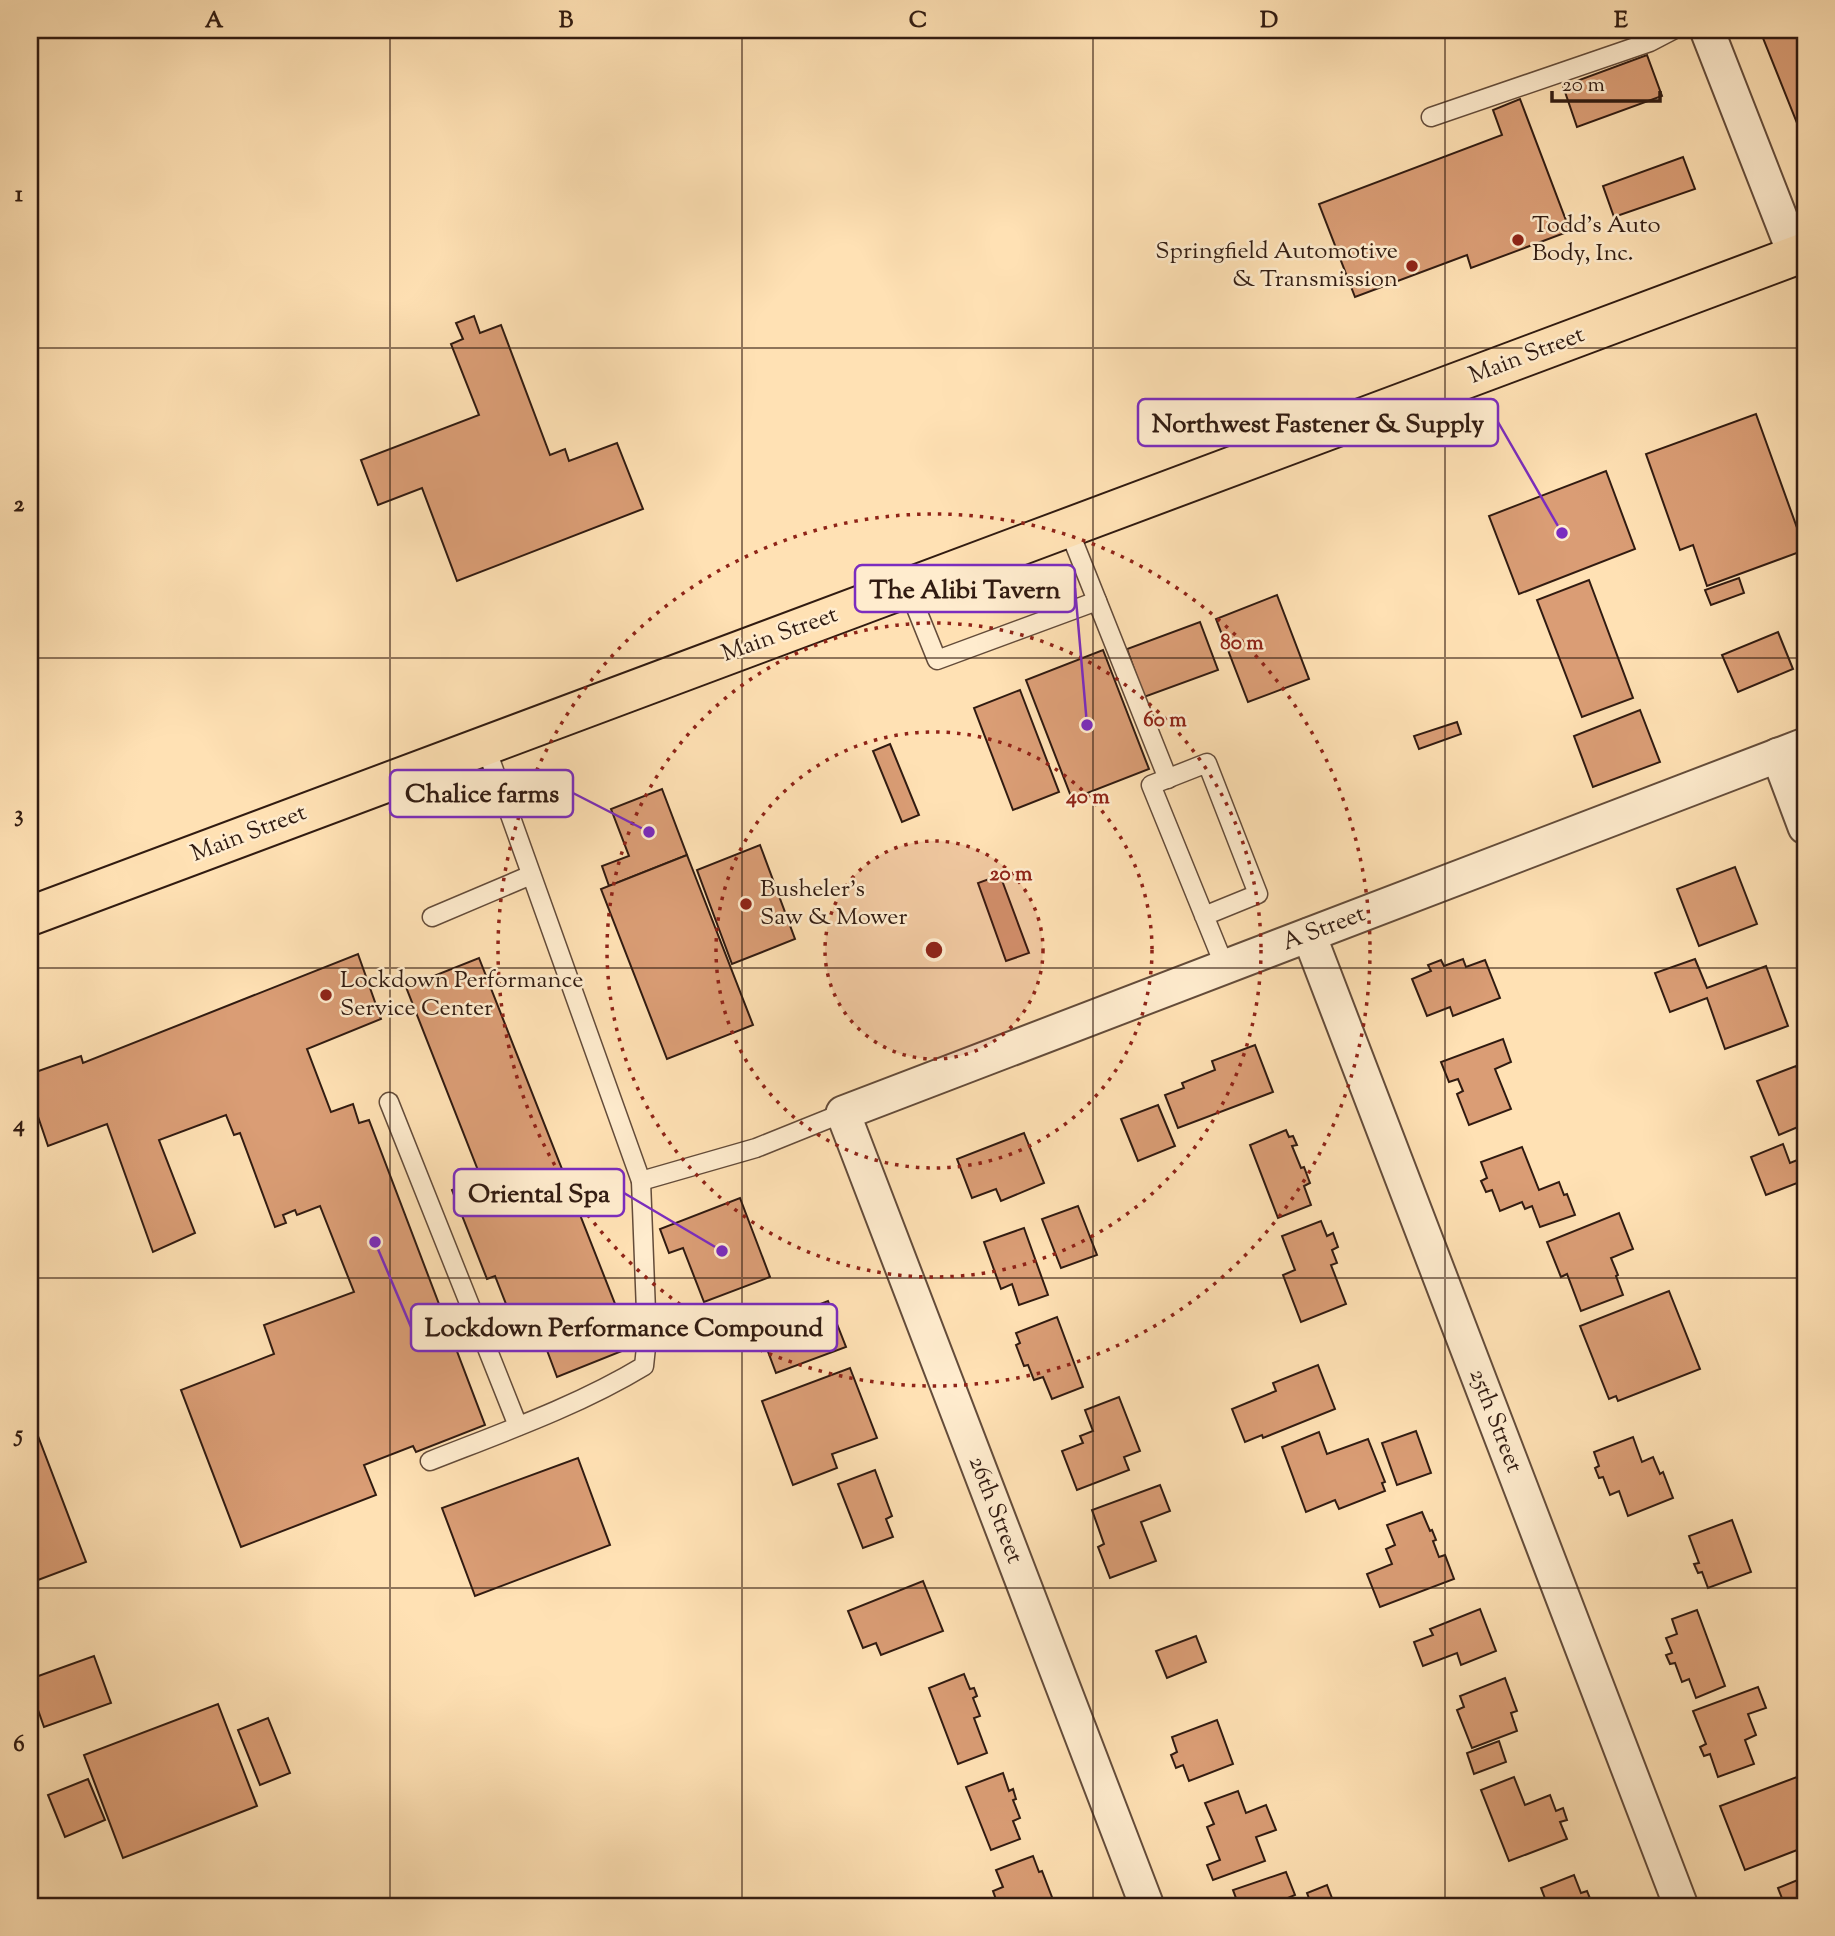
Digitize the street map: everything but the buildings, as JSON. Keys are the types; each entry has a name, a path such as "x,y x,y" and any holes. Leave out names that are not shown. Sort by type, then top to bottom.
{"main road":[{"name":"Main Street","path":"30,916 1800,254"}],"street":[{"path":"1707,30 1800,254"},
{"path":"1792,750 1805,827"},
{"name":"A Street","path":"843,1113 1792,750"},
{"name":"25th Street","path":"1309,935 1681,1906"},
{"name":"26th Street","path":"843,1113 1147,1906"}],"lane":[{"path":"1431,117 1650,43 1673,30"},
{"path":"1068,527 1168,779"},
{"path":"908,587 937,660 1097,601"},
{"path":"430,1461 616,1383 644,1366 647,1339 641,1181 485,745"},
{"path":"1204,916 1258,894 1207,763 1152,785 1204,916 1225,967"},
{"path":"432,917 531,875"},
{"path":"389,1102 518,1426"},
{"path":"641,1181 756,1148 843,1113"}],"place":[{"name":"Todd's Auto Body, Inc.","path":"1518,240"},
{"name":"Springfield Automotive & Transmission","path":"1412,266"},
{"name":"Northwest Fastener & Supply","path":"1562,533"},
{"name":"The Alibi Tavern","path":"1087,725"},
{"name":"Chalice farms","path":"649,832"},
{"name":"Busheler's Saw & Mower","path":"746,904"},
{"name":"Lockdown Performance Service Center","path":"326,995"},
{"name":"Lockdown Performance Compound","path":"375,1242"},
{"name":"Oriental Spa","path":"722,1251"}]}
